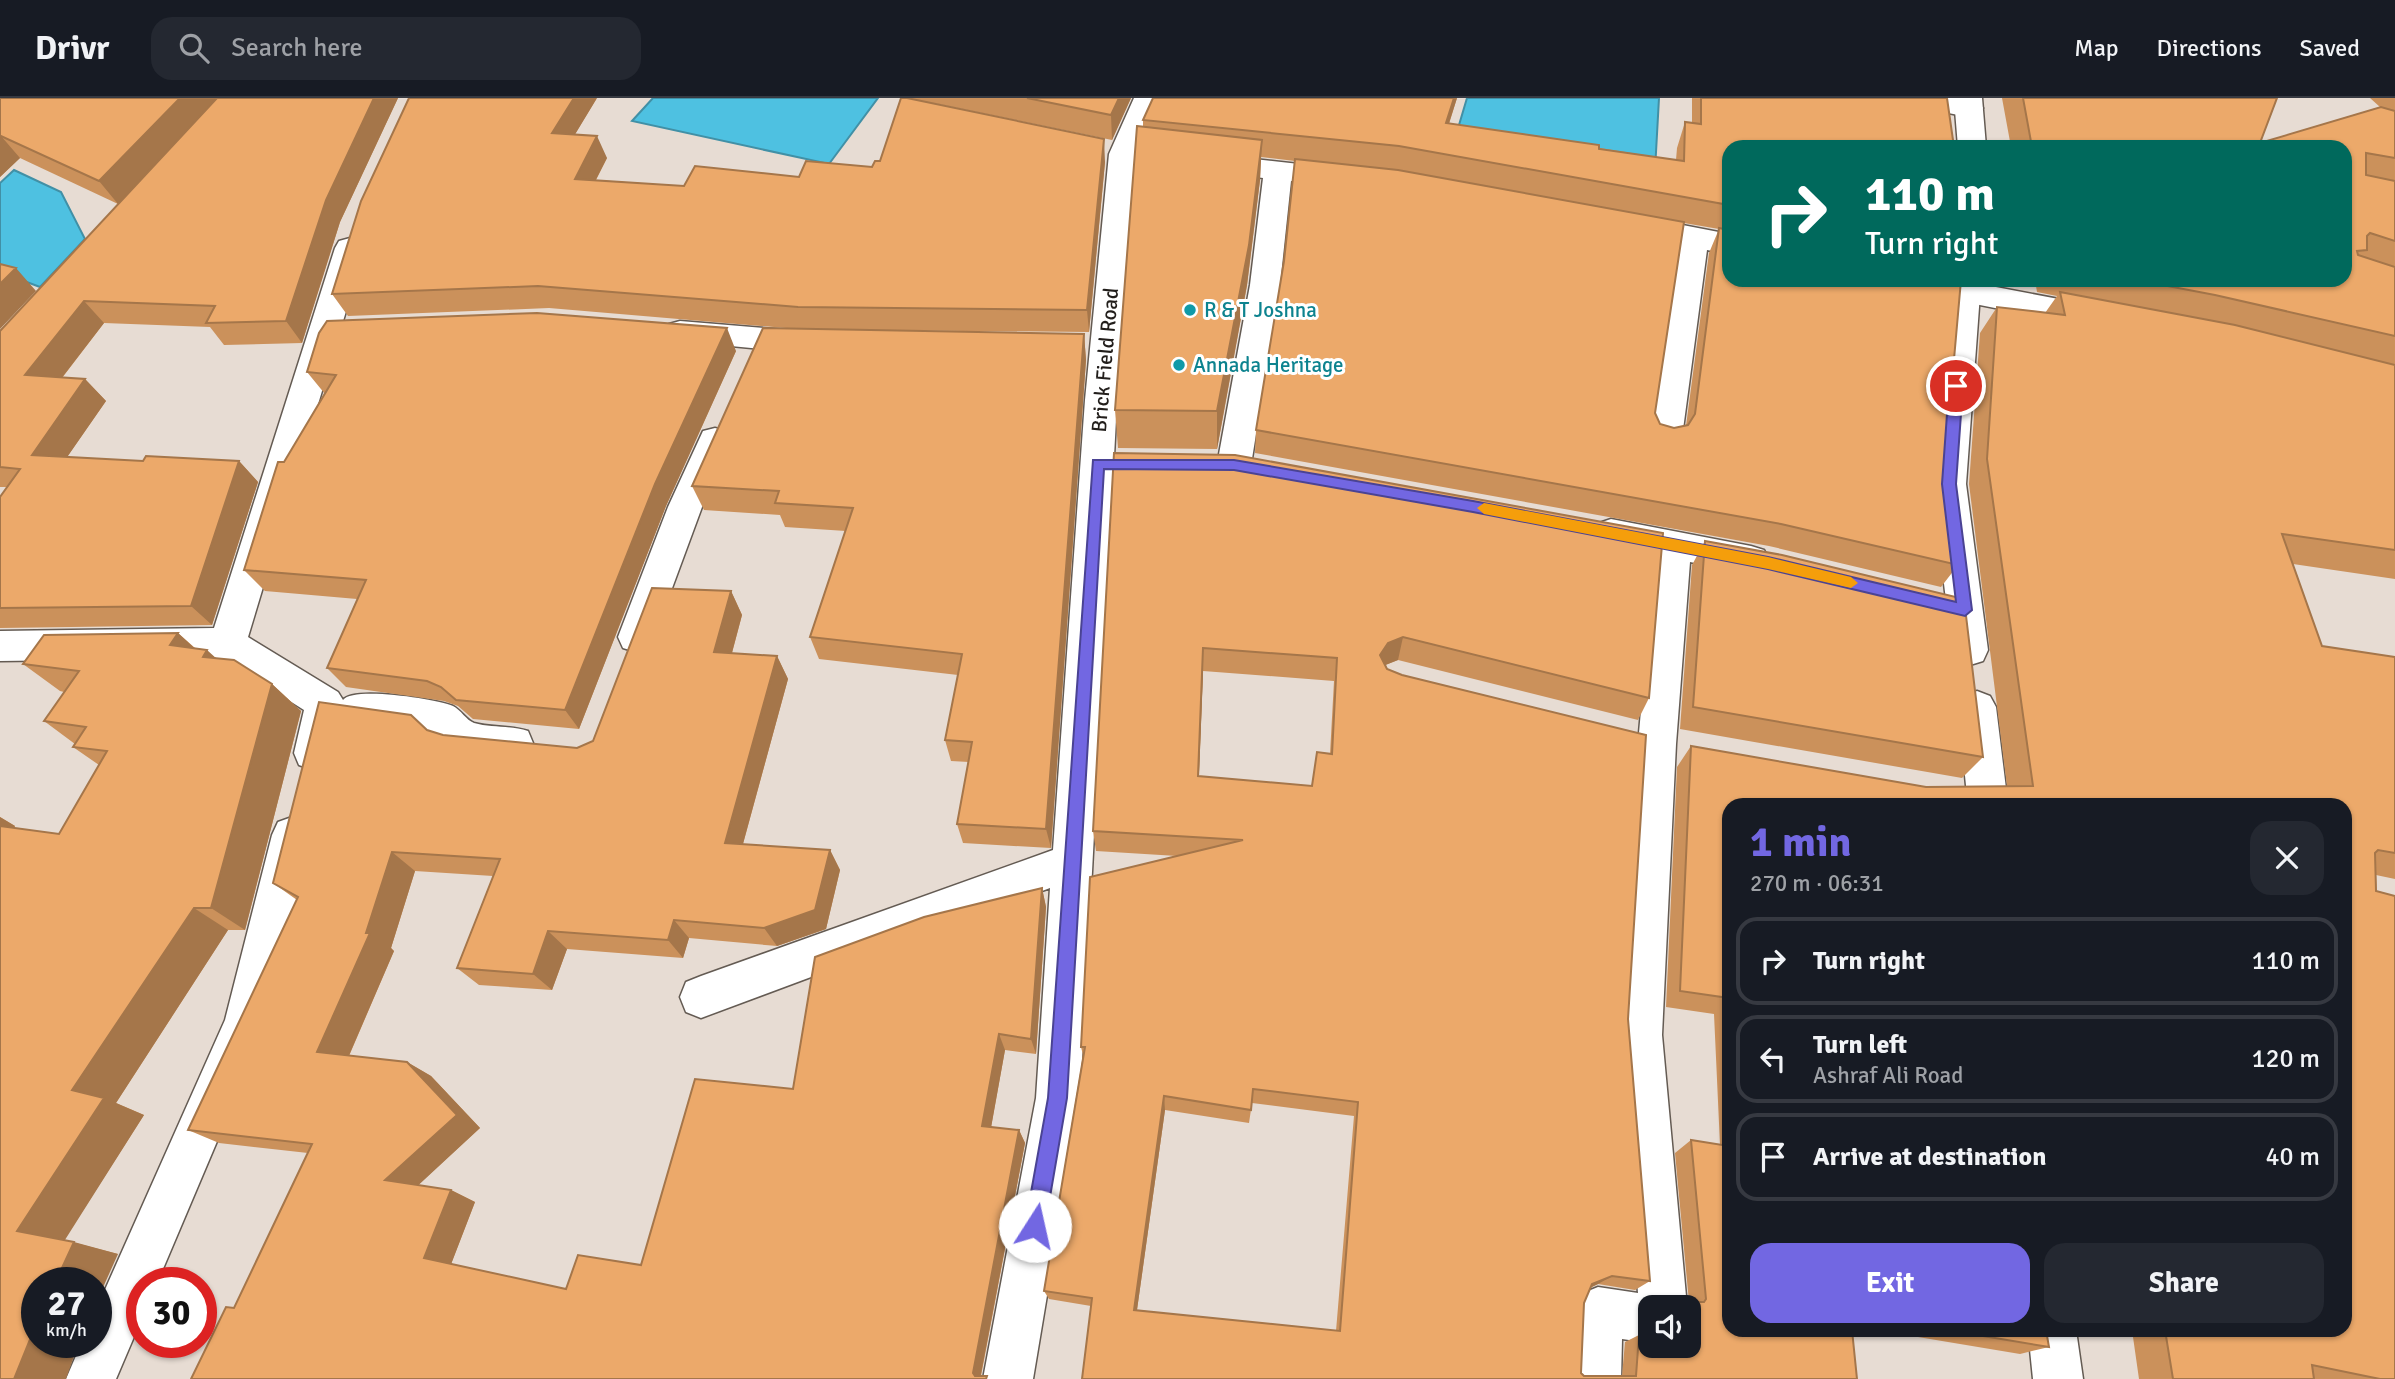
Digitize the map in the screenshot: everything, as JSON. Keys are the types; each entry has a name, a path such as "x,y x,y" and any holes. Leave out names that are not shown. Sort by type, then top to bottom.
{"street":[{"name":"Brick Field Road","path":"1008,1379 1058,1098 1072,862 1111,464 1094,346 1122,153 1148,98"},
{"path":"1910,98 1968,103 1971,140"},
{"path":"1187,161 1369,180"},
{"path":"1234,466 1265,285 1278,171"},
{"path":"228,643 338,331 364,210"},
{"path":"1605,221 1722,243"},
{"path":"1665,437 1694,237"},
{"path":"1965,287 1949,484 1987,798"},
{"path":"1969,287 2126,323"},
{"path":"645,329 843,343"},
{"path":"744,375 760,339"},
{"path":"622,673 685,507 728,411"},
{"path":"1580,527 1782,566"},
{"path":"1662,1295 1640,1035 1657,744 1674,545"},
{"path":"1926,600 1965,610"},
{"path":"0,646 228,643 326,703 443,719 463,738 541,745"},
{"path":"91,1379 246,1021 326,703"},
{"path":"1618,734 1698,751"},
{"path":"1947,794 1965,798"},
{"path":"701,996 1072,862"},
{"path":"1596,1379 1598,1311 1638,1317"},
{"path":"2053,1337 2058,1379"}],"water":[{"path":"653,98 878,98 829,164 632,121"},
{"path":"1467,98 1659,98 1655,170 1454,142"},
{"path":"14,170 61,192 85,239 40,287 0,272 0,183"}],"building":[{"path":"0,98 180,98 99,181 0,136"},
{"path":"217,98 374,98 326,200 286,321 206,323 215,306 84,301 25,375 85,379 32,455 143,461 146,456 239,461 191,606 0,608 0,497 20,469 0,467 0,331"},
{"path":"409,98 574,98 552,133 597,136 575,179 684,186 695,166 799,177 806,161 872,167 875,161 880,161 901,98 1104,139 1087,310 798,307 538,286 332,294 361,201"},
{"path":"1027,98 1119,98 1111,115"},
{"path":"1153,98 1454,98 1446,123 1599,145 1599,149 1684,161 1685,122 1701,124 1701,98 1947,98 1953,140 1722,140 1722,204 1399,146 1143,120"},
{"path":"2023,98 2277,98 2261,140 2031,140"},
{"path":"2381,107 2395,111 2395,158 2366,153 2366,175 2395,181 2395,241 2370,233 2367,236 2367,250 2357,251 2358,255 2395,267 2395,336 2173,287 2352,287 2352,140 2270,140"},
{"path":"1137,126 1262,140 1249,245 1217,411 1115,410"},
{"path":"1295,159 1398,170 1684,222 1655,413 1660,424 1674,428 1688,425 1695,414 1719,228 1722,229 1722,287 1960,287 1945,461 1958,565 1781,524 1256,430 1284,261"},
{"path":"0,264 16,268 0,284"},
{"path":"2060,292 2235,325 2395,365 2395,550 2282,534 2322,646 2395,657 2395,853 2378,850 2375,853 2376,891 2395,896 2395,1379 2380,1379 2312,1365 2314,1379 2173,1379 2166,1337 2352,1337 2352,798 1722,798 1722,997 1680,991 1691,746 1926,787 2033,786 1987,459 1997,307 2065,315"},
{"path":"537,313 727,328 655,484 565,710 456,700 441,687 427,681 327,668 366,580 244,570 278,462 284,462 336,375 307,372 319,333 327,321"},
{"path":"763,328 1084,334 1046,829 957,824 972,742 945,740 962,654 810,637 853,508 775,503 779,491 692,486"},
{"path":"1114,453 1235,455 1663,533 1649,698 1403,637 1388,643 1380,655 1387,669 1402,675 1646,735 1628,1019 1650,1281 1612,1276 1592,1284 1584,1303 1581,1373 1584,1376 1636,1376 1638,1349 1638,1358 1701,1358 1701,1302 1706,1299 1691,1140 1722,1145 1722,1337 1853,1337 1857,1379 1082,1379 1092,1298 1044,1291 1085,1047 1081,1047 1090,877 1243,840 1093,831","holes":["1203,648 1337,658 1332,754 1317,752 1312,786 1198,776","1253,1089 1358,1102 1340,1331 1134,1310 1164,1096 1251,1110"]},
{"path":"1705,541 1782,555 1964,599 1983,757 1693,707"},
{"path":"652,588 731,591 714,652 777,656 725,843 830,850 815,910 764,928 674,920 668,940 548,931 533,974 457,968 500,859 392,852 366,933 370,933 317,1052 407,1062 457,1115 385,1180 451,1190 424,1258 566,1289 578,1255 641,1265 695,1079 793,1089 815,957 924,917 1042,888 1031,1039 999,1034 982,1126 1019,1130 973,1373 975,1376 987,1376 986,1379 191,1379 201,1358 217,1358 217,1326 226,1307 234,1308 312,1144 188,1130 298,897 273,883 319,702 411,715 427,730 443,735 577,748 593,741"},
{"path":"178,633 170,645 207,650 203,657 234,660 272,684 211,908 194,908 72,1090 104,1098 17,1231 74,1242 62,1267 21,1267 22,1358 14,1379 0,1379 0,826 59,834 107,751 73,747 86,727 44,721 79,671 23,664 44,635"},
{"path":"1989,1337 2047,1337 2049,1347"}],"slow traffic":[{"path":"1484,508 1768,563 1851,583"}],"place":[{"name":"R & T Joshna","path":"1190,310"},
{"name":"Annada Heritage","path":"1179,365"}],"route":[{"path":"1035,1226 1058,1098 1098,463 1234,465 1473,506 1768,563 1965,610 1949,484 1956,386"}]}
